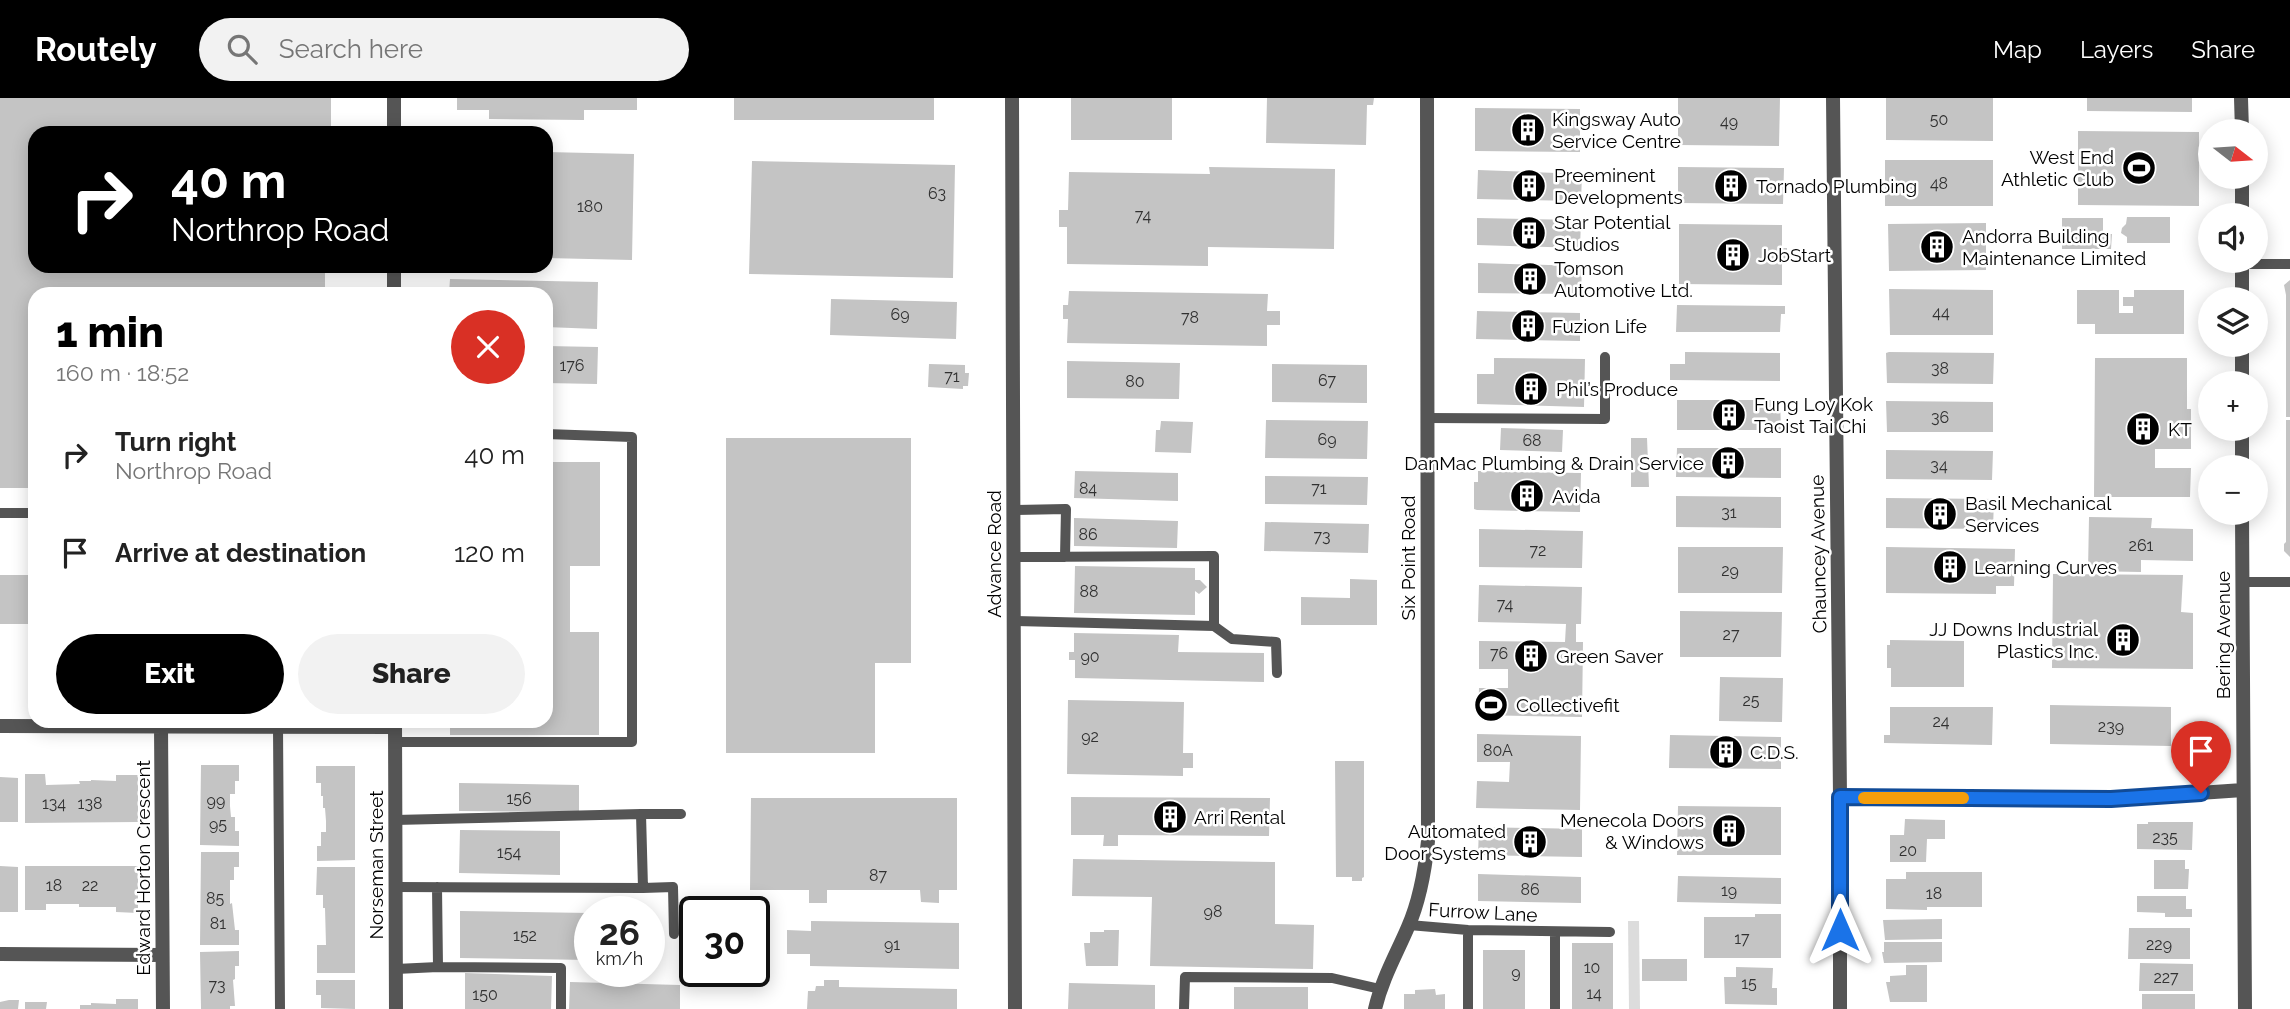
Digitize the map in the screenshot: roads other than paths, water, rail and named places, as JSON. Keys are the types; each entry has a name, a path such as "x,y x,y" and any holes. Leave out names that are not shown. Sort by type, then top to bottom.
{"street":[{"path":"394,98 394,126"},
{"name":"Advance Road","path":"1012,98 1015,1009"},
{"name":"Six Point Road","path":"1375,1009 1389,965 1409,925 1424,873 1428,841 1427,98"},
{"name":"Chauncey Avenue","path":"1833,98 1840,1009"},
{"path":"2241,98 2242,119"},
{"name":"Bering Avenue","path":"2242,525 2245,1009"},
{"path":"0,726 28,726"},
{"name":"Edward Horton Crescent","path":"161,728 163,1009"},
{"path":"317,728 395,730"},
{"name":"Norseman Street","path":"395,730 396,1009"},
{"path":"1840,797 2111,799 2243,790"},
{"path":"0,954 162,955"}],"lane":[{"path":"2268,263 2290,264"},
{"path":"1427,418 1605,419 1605,357"},
{"path":"395,730 632,742 632,437 553,434"},
{"path":"1014,510 1066,509 1065,556"},
{"path":"0,513 28,513"},
{"path":"1014,557 1214,556 1214,626"},
{"path":"2242,582 2290,582"},
{"path":"1014,621 1214,626 1232,639 1276,642 1277,673"},
{"path":"278,728 280,1009"},
{"path":"640,814 643,888"},
{"path":"396,820 681,814"},
{"path":"396,887 673,887 674,934"},
{"path":"437,887 438,967"},
{"name":"Furrow Lane","path":"1409,925 1468,930 1610,932"},
{"path":"1468,930 1468,1009"},
{"name":"Furrow Lane","path":"1555,933 1555,1009"},
{"path":"396,969 561,968 561,1009"},
{"path":"1184,1009 1185,977 1332,978 1380,989"}],"place":[{"name":"Kingsway Auto Service Centre","path":"1528,130"},
{"name":"West End Athletic Club","path":"2139,168"},
{"name":"Preeminent Developments","path":"1529,186"},
{"name":"Tornado Plumbing","path":"1731,186"},
{"name":"Star Potential Studios","path":"1529,233"},
{"name":"Andorra Building Maintenance Limited","path":"1937,247"},
{"name":"JobStart","path":"1733,255"},
{"name":"Tomson Automotive Ltd.","path":"1530,279"},
{"name":"Fuzion Life","path":"1528,326"},
{"name":"Phil’s Produce","path":"1531,389"},
{"name":"Fung Loy Kok Taoist Tai Chi","path":"1729,415"},
{"name":"KT","path":"2143,429"},
{"name":"DanMac Plumbing & Drain Service","path":"1728,463"},
{"name":"Avida","path":"1527,496"},
{"name":"Basil Mechanical Services","path":"1940,514"},
{"name":"Learning Curves","path":"1950,567"},
{"name":"JJ Downs Industrial Plastics Inc.","path":"2123,640"},
{"name":"Green Saver","path":"1531,656"},
{"name":"Collectivefit","path":"1491,705"},
{"name":"C.D.S.","path":"1726,752"},
{"name":"Arri Rental","path":"1170,817"},
{"name":"Menecola Doors & Windows","path":"1729,831"},
{"name":"Automated Door Systems","path":"1530,842"}]}
